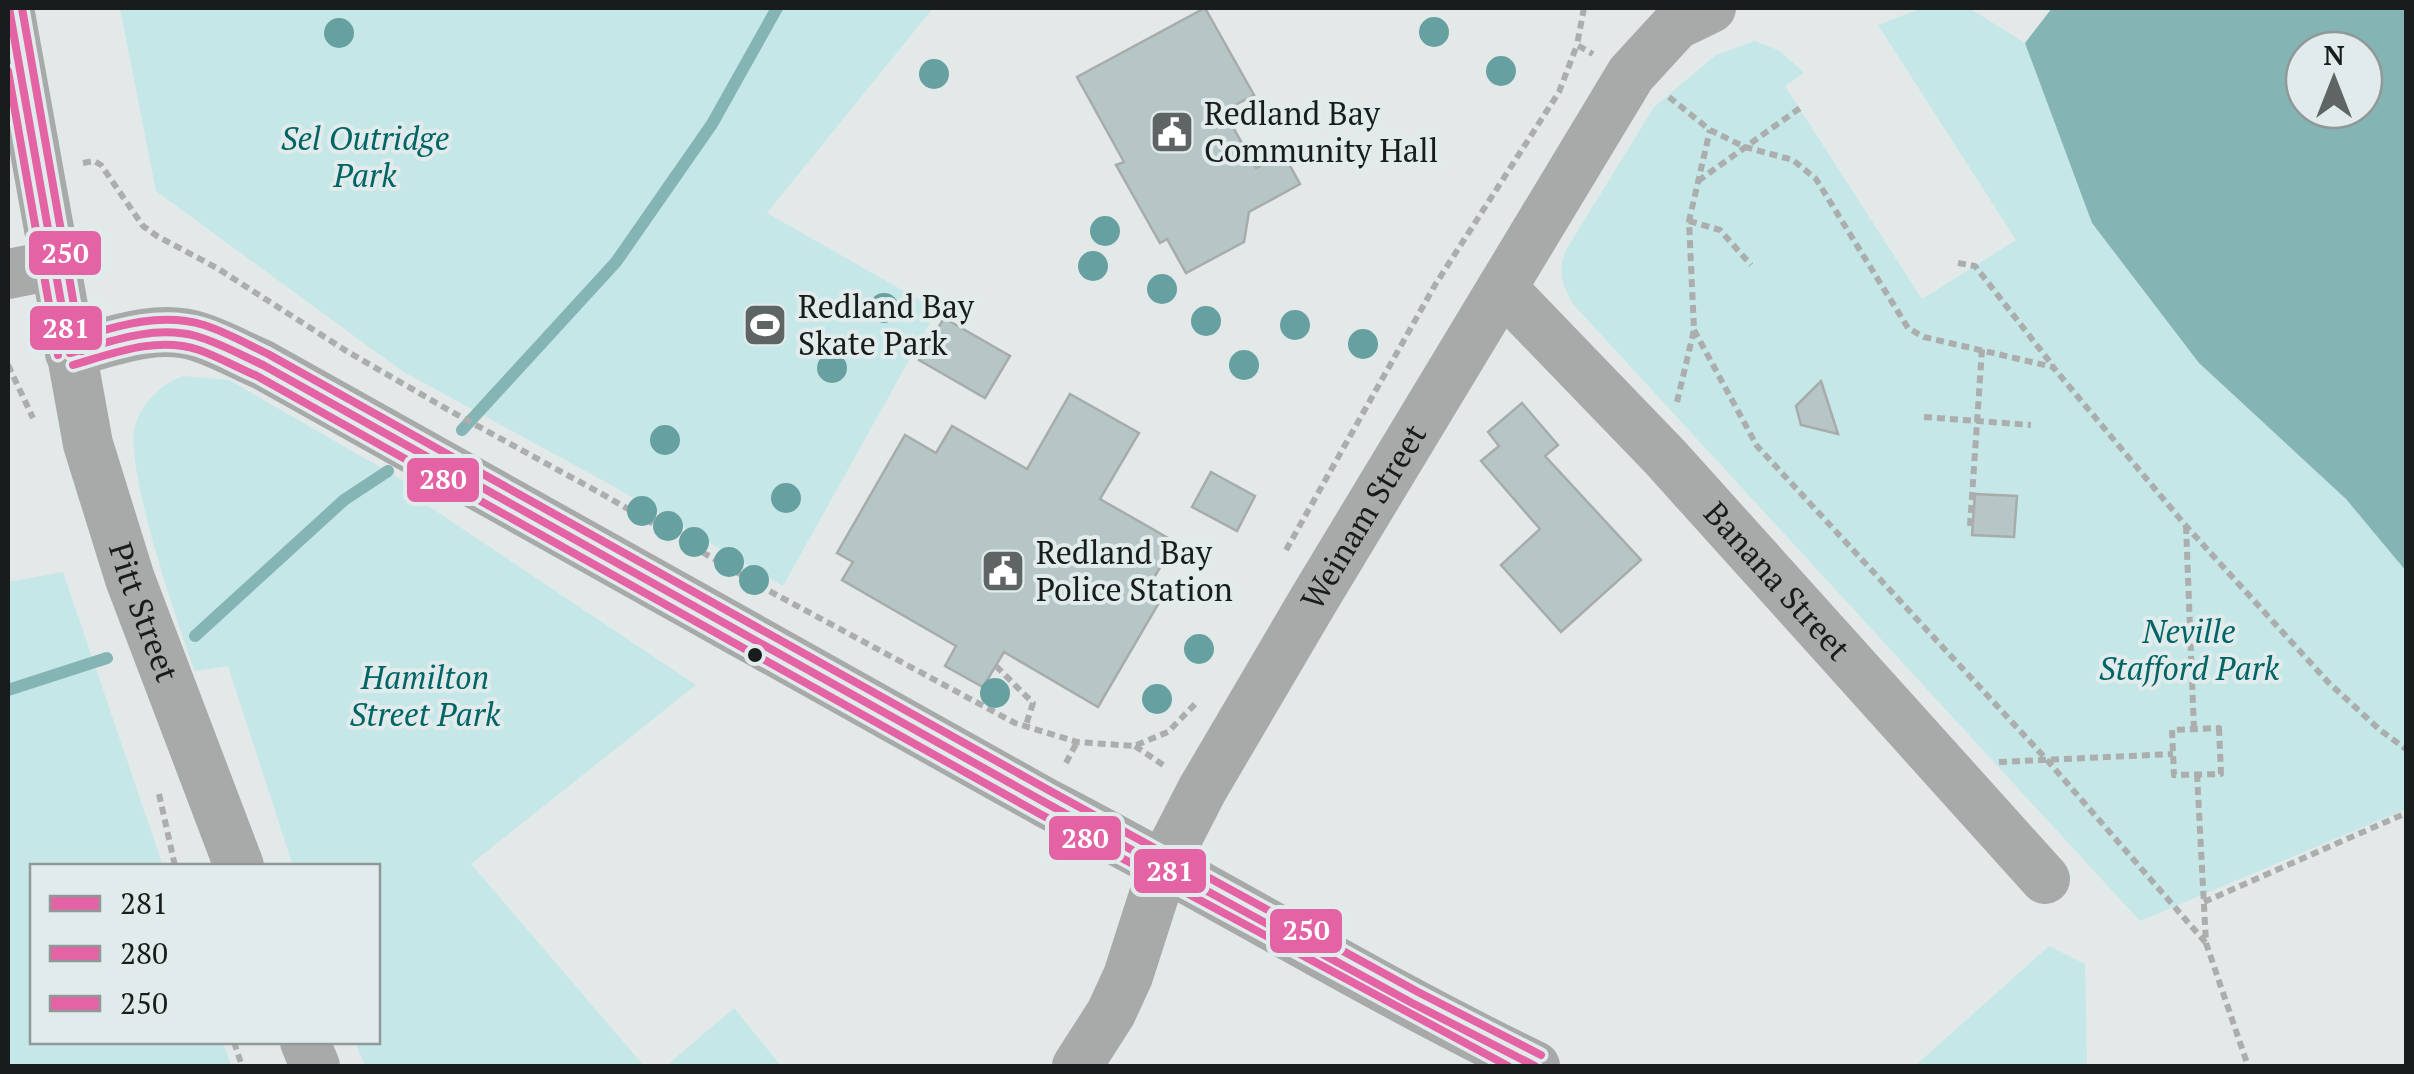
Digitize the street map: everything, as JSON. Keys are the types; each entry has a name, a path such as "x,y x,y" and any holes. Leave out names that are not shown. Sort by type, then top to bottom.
{"street":[{"name":"Pitt Street","path":"8,8 31,269 70,353 88,444 130,579 238,864"},
{"name":"Weinam Street","path":"1077,1066 1112,1013 1164,864 1202,790 1312,601 1632,74 1676,26 1712,8"},
{"name":"Banana Street","path":"1502,288 1665,457 2045,879"},
{"path":"70,353 130,336 164,332 197,336 263,366 1046,803 1164,864 1453,1049 1535,1066"}],"path":[{"path":"1280,560 1436,285 1559,92 1577,45"},
{"path":"1632,74 1710,130 1745,147 1794,160 1816,179 1908,328 1924,337 2054,368"},
{"path":"1697,182 1800,108"},
{"path":"1665,457 1694,330 1688,221 1710,130"},
{"path":"80,164 94,160 100,165 143,226 157,236 217,268 348,352 773,593 1025,728 1077,742 1134,746 1168,732 1203,693"},
{"path":"1688,221 1720,230 1751,265"},
{"path":"1958,263 1975,266 2186,526 2328,682 2406,749"},
{"path":"1694,330 1757,446 2047,760 2206,943"},
{"path":"1970,526 1982,349"},
{"path":"1924,417 2030,425"},
{"path":"2186,526 2194,730"},
{"path":"996,666 1033,703 1025,728"},
{"path":"2218,728 2221,774 2174,775 2172,730 2194,730 2218,728"},
{"path":"1061,773 1077,742"},
{"path":"1944,764 2173,754"},
{"path":"2197,774 2206,943 2248,1066"},
{"path":"2204,902 2406,813"}],"green space":[{"name":"Sel Outridge Park","path":"120,8 933,8 767,213 937,310 783,586 611,485 402,371 156,191"},
{"name":"Neville Stafford Park","path":"1922,8 1969,8 2025,43 2092,223 2199,363 2346,499 2406,571 2406,809 2140,921 1573,304 1562,278 1566,250 1654,107 1716,55 1755,41 1780,51 1804,73 1785,86 1922,299 2016,240 1878,25"},
{"name":"Hamilton Street Park","path":"184,376 229,380 411,485 405,498 421,501 696,685 471,864 644,1066 365,1066 356,1044 380,1044 380,864 292,864 228,666 195,671 154,545 134,443 136,423 144,407 168,383"},
{"path":"63,572 162,864 30,864 30,1044 224,1044 231,1066 8,1066 8,582"},
{"path":"2049,946 2085,964 2087,1066 1915,1066"},
{"path":"734,1008 781,1066 666,1066"}],"shaded area":[{"path":"2052,8 2406,8 2406,571 2346,499 2199,363 2092,223 2025,43"}],"building":[{"name":"Redland Bay Community Hall","path":"1205,8 1254,95 1224,111 1256,168 1283,153 1300,184 1249,212 1244,242 1186,273 1167,239 1160,243 1116,165 1124,162 1077,77"},
{"path":"944,318 1010,356 985,398 919,360"},
{"path":"1821,381 1838,434 1801,425 1796,406"},
{"name":"Redland Bay Police Station","path":"1070,394 1139,433 1100,499 1175,542 1152,581 1167,589 1098,707 1004,652 983,687 945,666 956,646 842,580 853,562 837,553 905,435 936,453 952,426 1027,469"},
{"path":"1522,403 1558,445 1545,456 1641,560 1561,632 1501,565 1540,529 1481,461 1499,446 1488,432"},
{"path":"1211,472 1255,496 1237,531 1192,507"},
{"path":"1975,494 2017,496 2014,537 1972,535"}],"waterway":[{"path":"462,430 616,262 712,124 777,8"},
{"path":"195,636 344,500 388,471"},
{"path":"8,690 107,658"}],"transit line":[{"name":"281","path":"9,8 70,353"},
{"name":"250","path":"22,8 82,351"},
{"name":"280","path":"8,71 58,355"},
{"name":"250","path":"67,341 152,320 186,321 236,338 1052,792 1541,1055"},
{"name":"281","path":"70,353 164,332 196,336 263,365 1046,803 1535,1066"},
{"name":"280","path":"73,365 120,351 167,345 199,350 257,376 1040,814 1508,1066"}],"place":[{"name":"Redland Bay Community Hall","path":"1172,132"},
{"name":"Redland Bay Skate Park","path":"765,325"},
{"name":"Redland Bay Police Station","path":"1003,571"}]}
